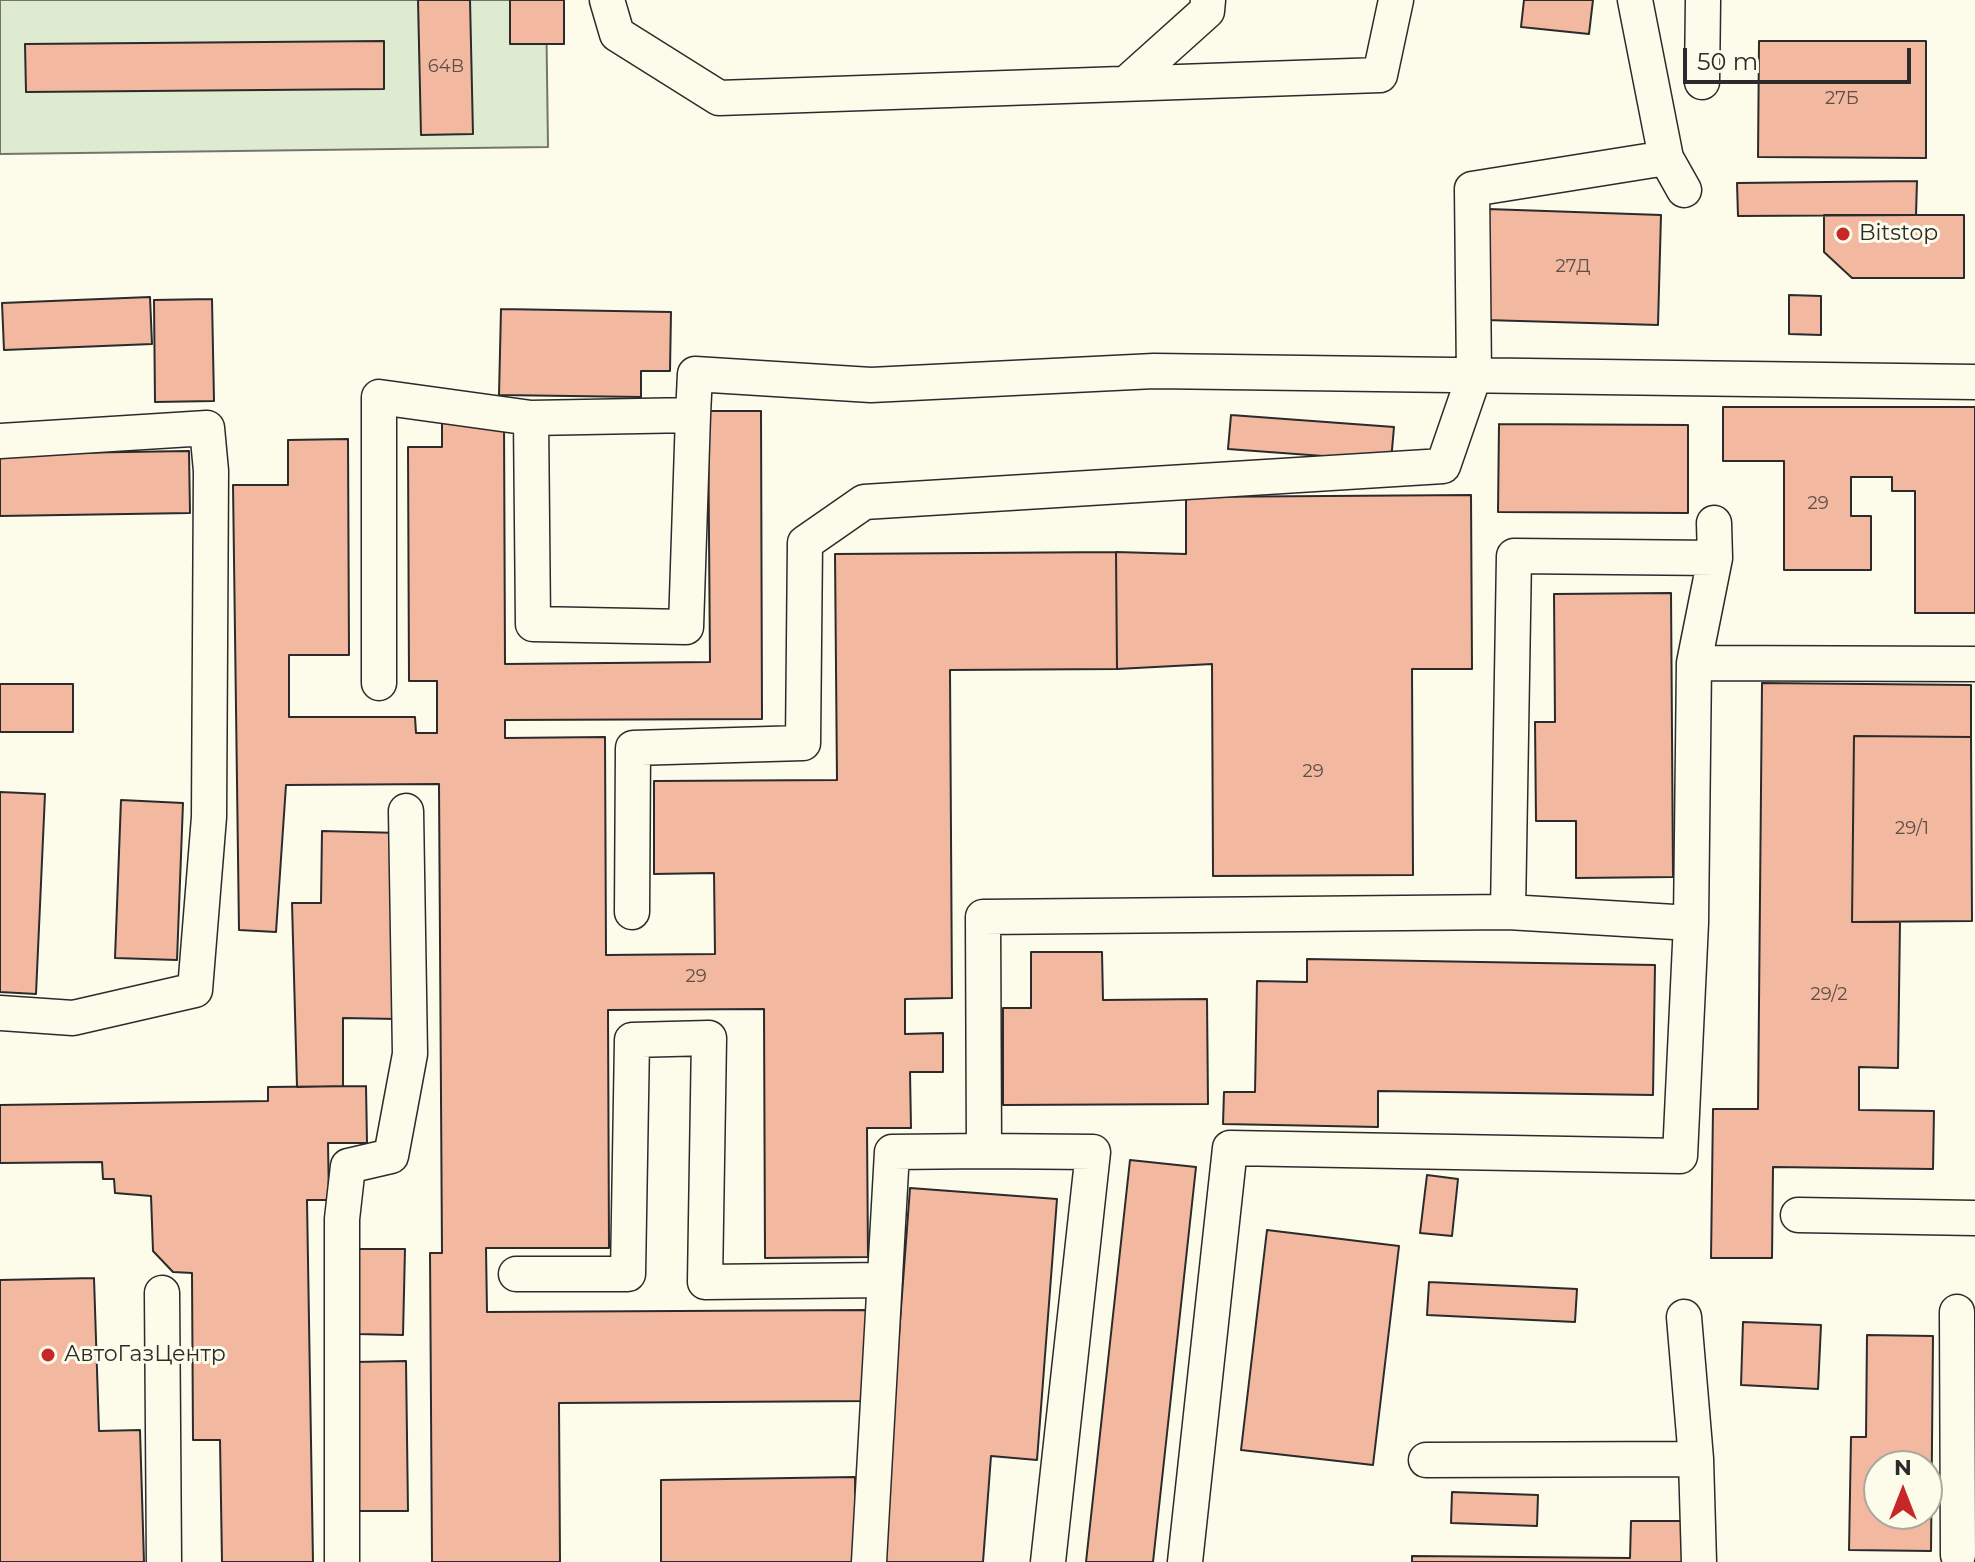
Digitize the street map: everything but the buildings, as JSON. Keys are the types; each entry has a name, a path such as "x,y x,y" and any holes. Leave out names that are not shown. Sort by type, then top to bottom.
{"lane":[{"path":"607,0 617,34 719,98 1380,75 1396,0"},
{"path":"1128,82 1207,11 1208,0"},
{"path":"1635,0 1666,158 1684,190"},
{"path":"1702,82 1703,0"},
{"path":"632,912 633,748 803,743 805,543 864,502 1443,466 1474,376 1472,189 1666,158"},
{"path":"531,418 533,624 686,627 695,374 871,385 1154,371 1975,382"},
{"path":"379,683 379,397 531,418 693,415"},
{"path":"0,441 207,428 211,487 209,817 195,990 73,1018 0,1013"},
{"path":"1185,1562 1230,1148 1680,1156 1691,923 1694,663 1715,558 1714,523"},
{"path":"1508,912 1514,556 1715,558"},
{"path":"1694,663 1975,664"},
{"path":"342,1562 342,1219 348,1166 391,1156 410,1054 406,811"},
{"path":"984,1151 983,917 1508,912 1691,923"},
{"path":"516,1274 628,1274 632,1040 709,1038 705,1282 885,1280"},
{"path":"869,1562 892,1152 1093,1152 1048,1562"},
{"path":"1798,1215 1975,1218"},
{"path":"162,1293 164,1562"},
{"path":"1957,1312 1959,1557"},
{"path":"1684,1317 1696,1459 1699,1562"},
{"path":"1426,1460 1696,1459"}],"green space":[{"path":"0,0 546,0 548,147 0,154"}],"place":[{"name":"Bitstop","path":"1843,234"},
{"name":"АвтоГазЦентр","path":"48,1355"}]}
